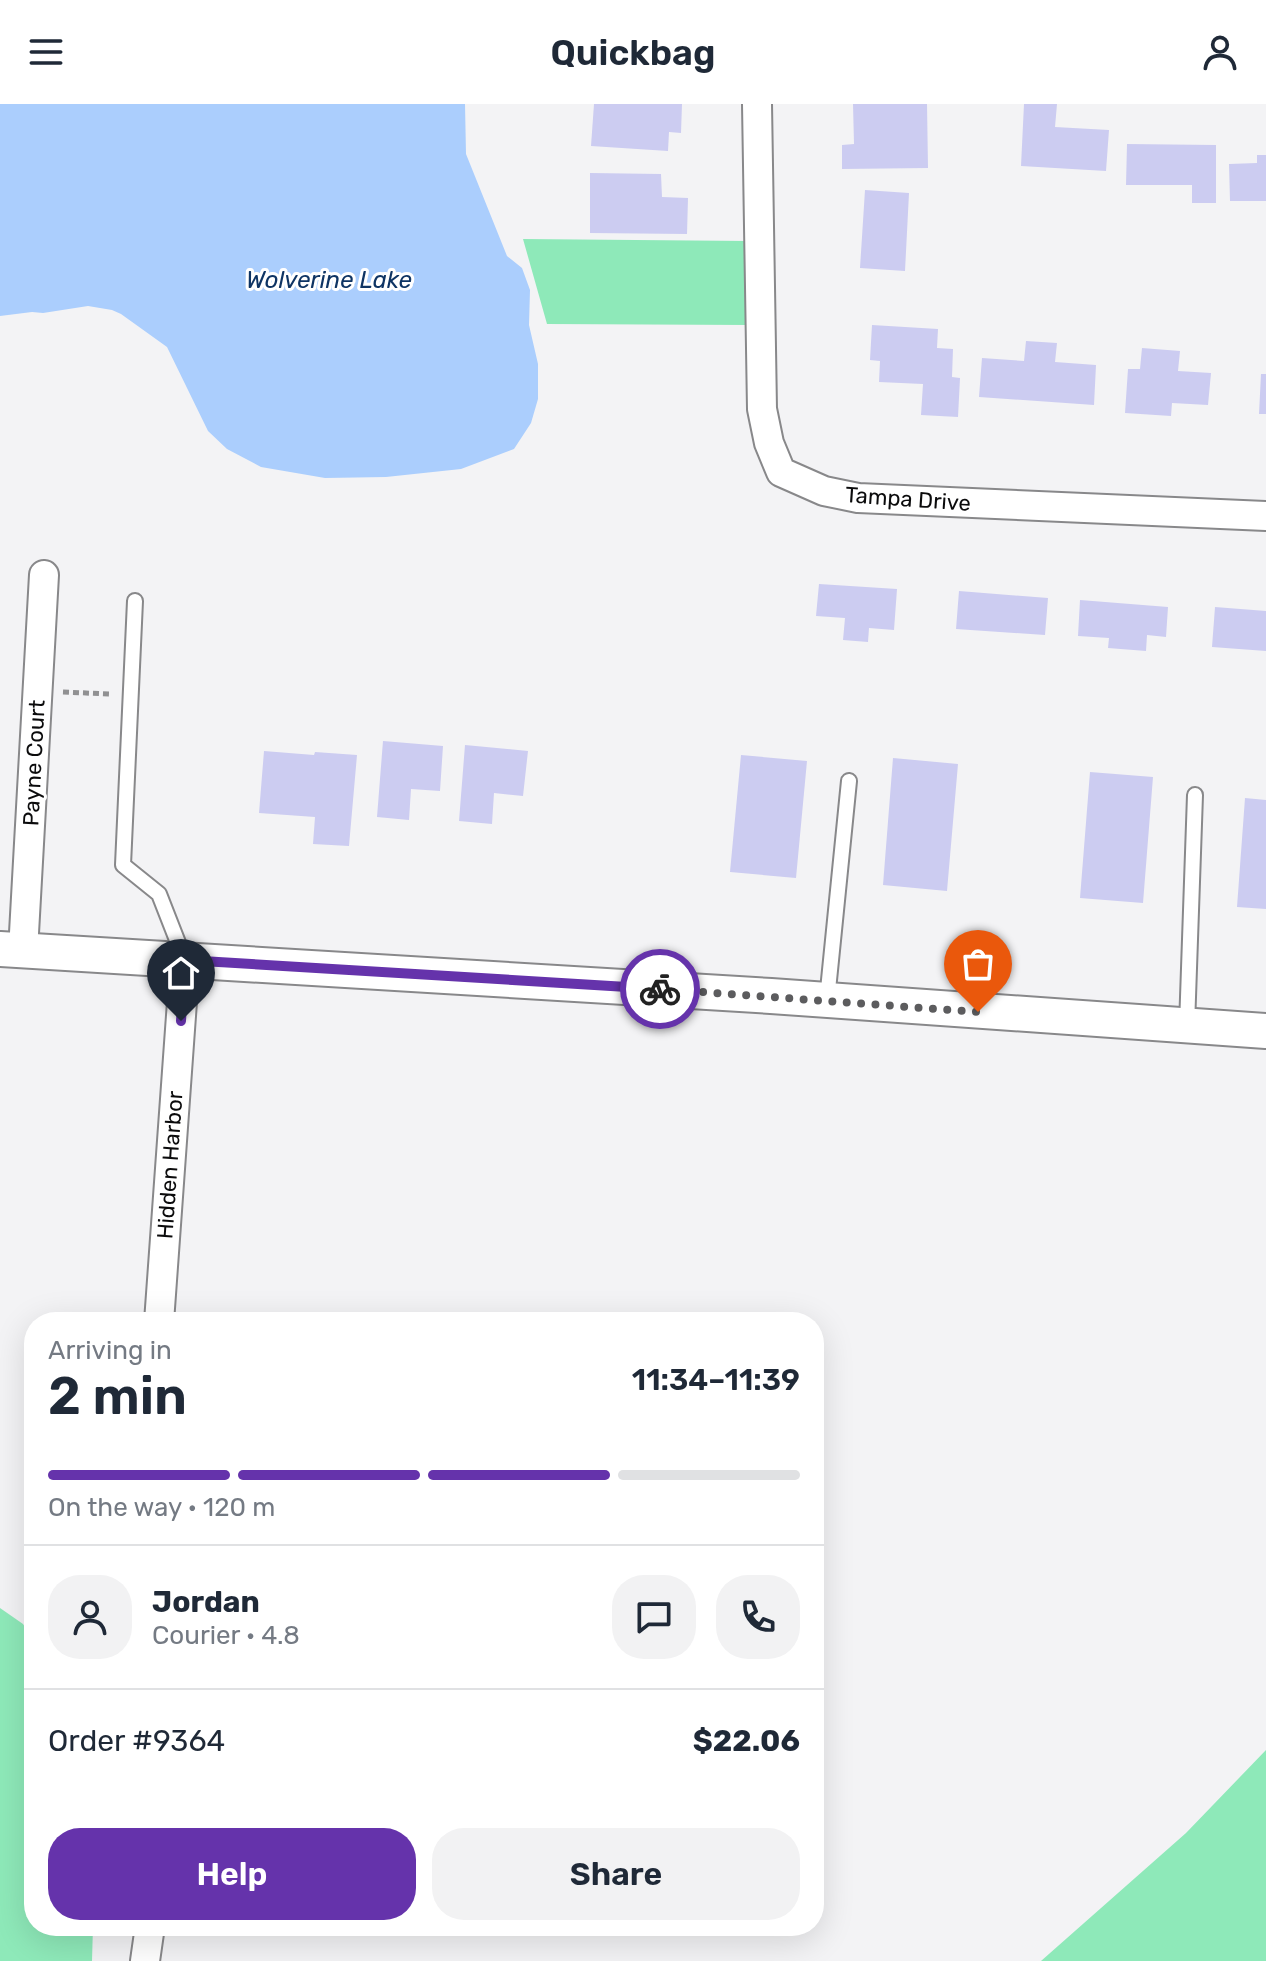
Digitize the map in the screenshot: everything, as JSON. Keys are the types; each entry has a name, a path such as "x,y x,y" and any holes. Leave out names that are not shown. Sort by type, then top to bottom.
{"street":[{"name":"Tampa Drive","path":"757,104 762,409 769,443 781,472 824,491 858,498 1266,516"},
{"name":"Payne Court","path":"12,950 38,690 44,575"},
{"path":"12,950 827,1000 1266,1031"},
{"name":"Hidden Harbor","path":"160,1312 185,960"},
{"path":"145,1961 149,1936"}],"lane":[{"path":"135,601 123,865 159,894 185,960"},
{"path":"827,1000 849,781"},
{"path":"1187,1026 1195,795"}],"path":[{"path":"38,690 130,695"}],"green space":[{"path":"523,239 748,241 750,325 547,324"},
{"path":"0,1608 24,1626 24,1936 93,1936 92,1961 0,1961"},
{"path":"1266,1750 1266,1961 1041,1961 1186,1833"}],"water":[{"name":"Wolverine Lake","path":"0,104 465,104 466,154 507,256 522,268 530,290 529,325 538,364 538,399 531,423 514,449 461,469 386,477 325,478 261,467 227,449 208,431 167,347 121,314 88,306 0,316"}],"building":[{"path":"594,104 682,104 681,133 669,132 668,151 591,146"},
{"path":"853,104 927,104 928,168 842,169 842,145 854,144"},
{"path":"1024,104 1057,104 1055,127 1109,130 1106,171 1021,166"},
{"path":"1127,144 1216,145 1216,203 1192,203 1192,185 1126,185"},
{"path":"1257,155 1266,155 1266,201 1230,201 1229,164 1257,163"},
{"path":"590,173 661,174 662,197 688,198 687,234 590,233"},
{"path":"865,190 909,193 905,271 860,268"},
{"path":"872,325 938,329 937,348 953,349 952,377 960,378 958,417 921,415 923,384 879,382 880,361 870,360"},
{"path":"1026,341 1057,343 1055,362 1096,365 1094,405 979,397 982,358 1024,361"},
{"path":"1142,348 1180,351 1178,371 1211,373 1208,405 1172,403 1171,416 1125,413 1128,369 1140,369"},
{"path":"1261,374 1266,374 1266,414 1259,414"},
{"path":"819,584 897,589 894,630 869,628 868,642 843,640 845,618 816,616"},
{"path":"959,591 1048,598 1045,635 956,629"},
{"path":"1080,600 1168,607 1166,637 1147,635 1146,651 1108,648 1109,638 1078,636"},
{"path":"1215,607 1266,611 1266,651 1212,647"},
{"path":"383,741 443,746 440,791 411,789 409,820 377,817"},
{"path":"465,745 528,751 523,796 494,793 492,824 459,821"},
{"path":"264,751 357,755 349,846 313,844 315,817 259,813"},
{"path":"741,755 807,761 796,878 730,872"},
{"path":"893,758 958,764 947,891 883,885"},
{"path":"1090,772 1153,777 1143,903 1080,898"},
{"path":"1245,798 1266,800 1266,909 1237,907"}],"way so far":[{"path":"660,989 978,1012"}],"route":[{"path":"181,1021 185,960 660,989"}]}
